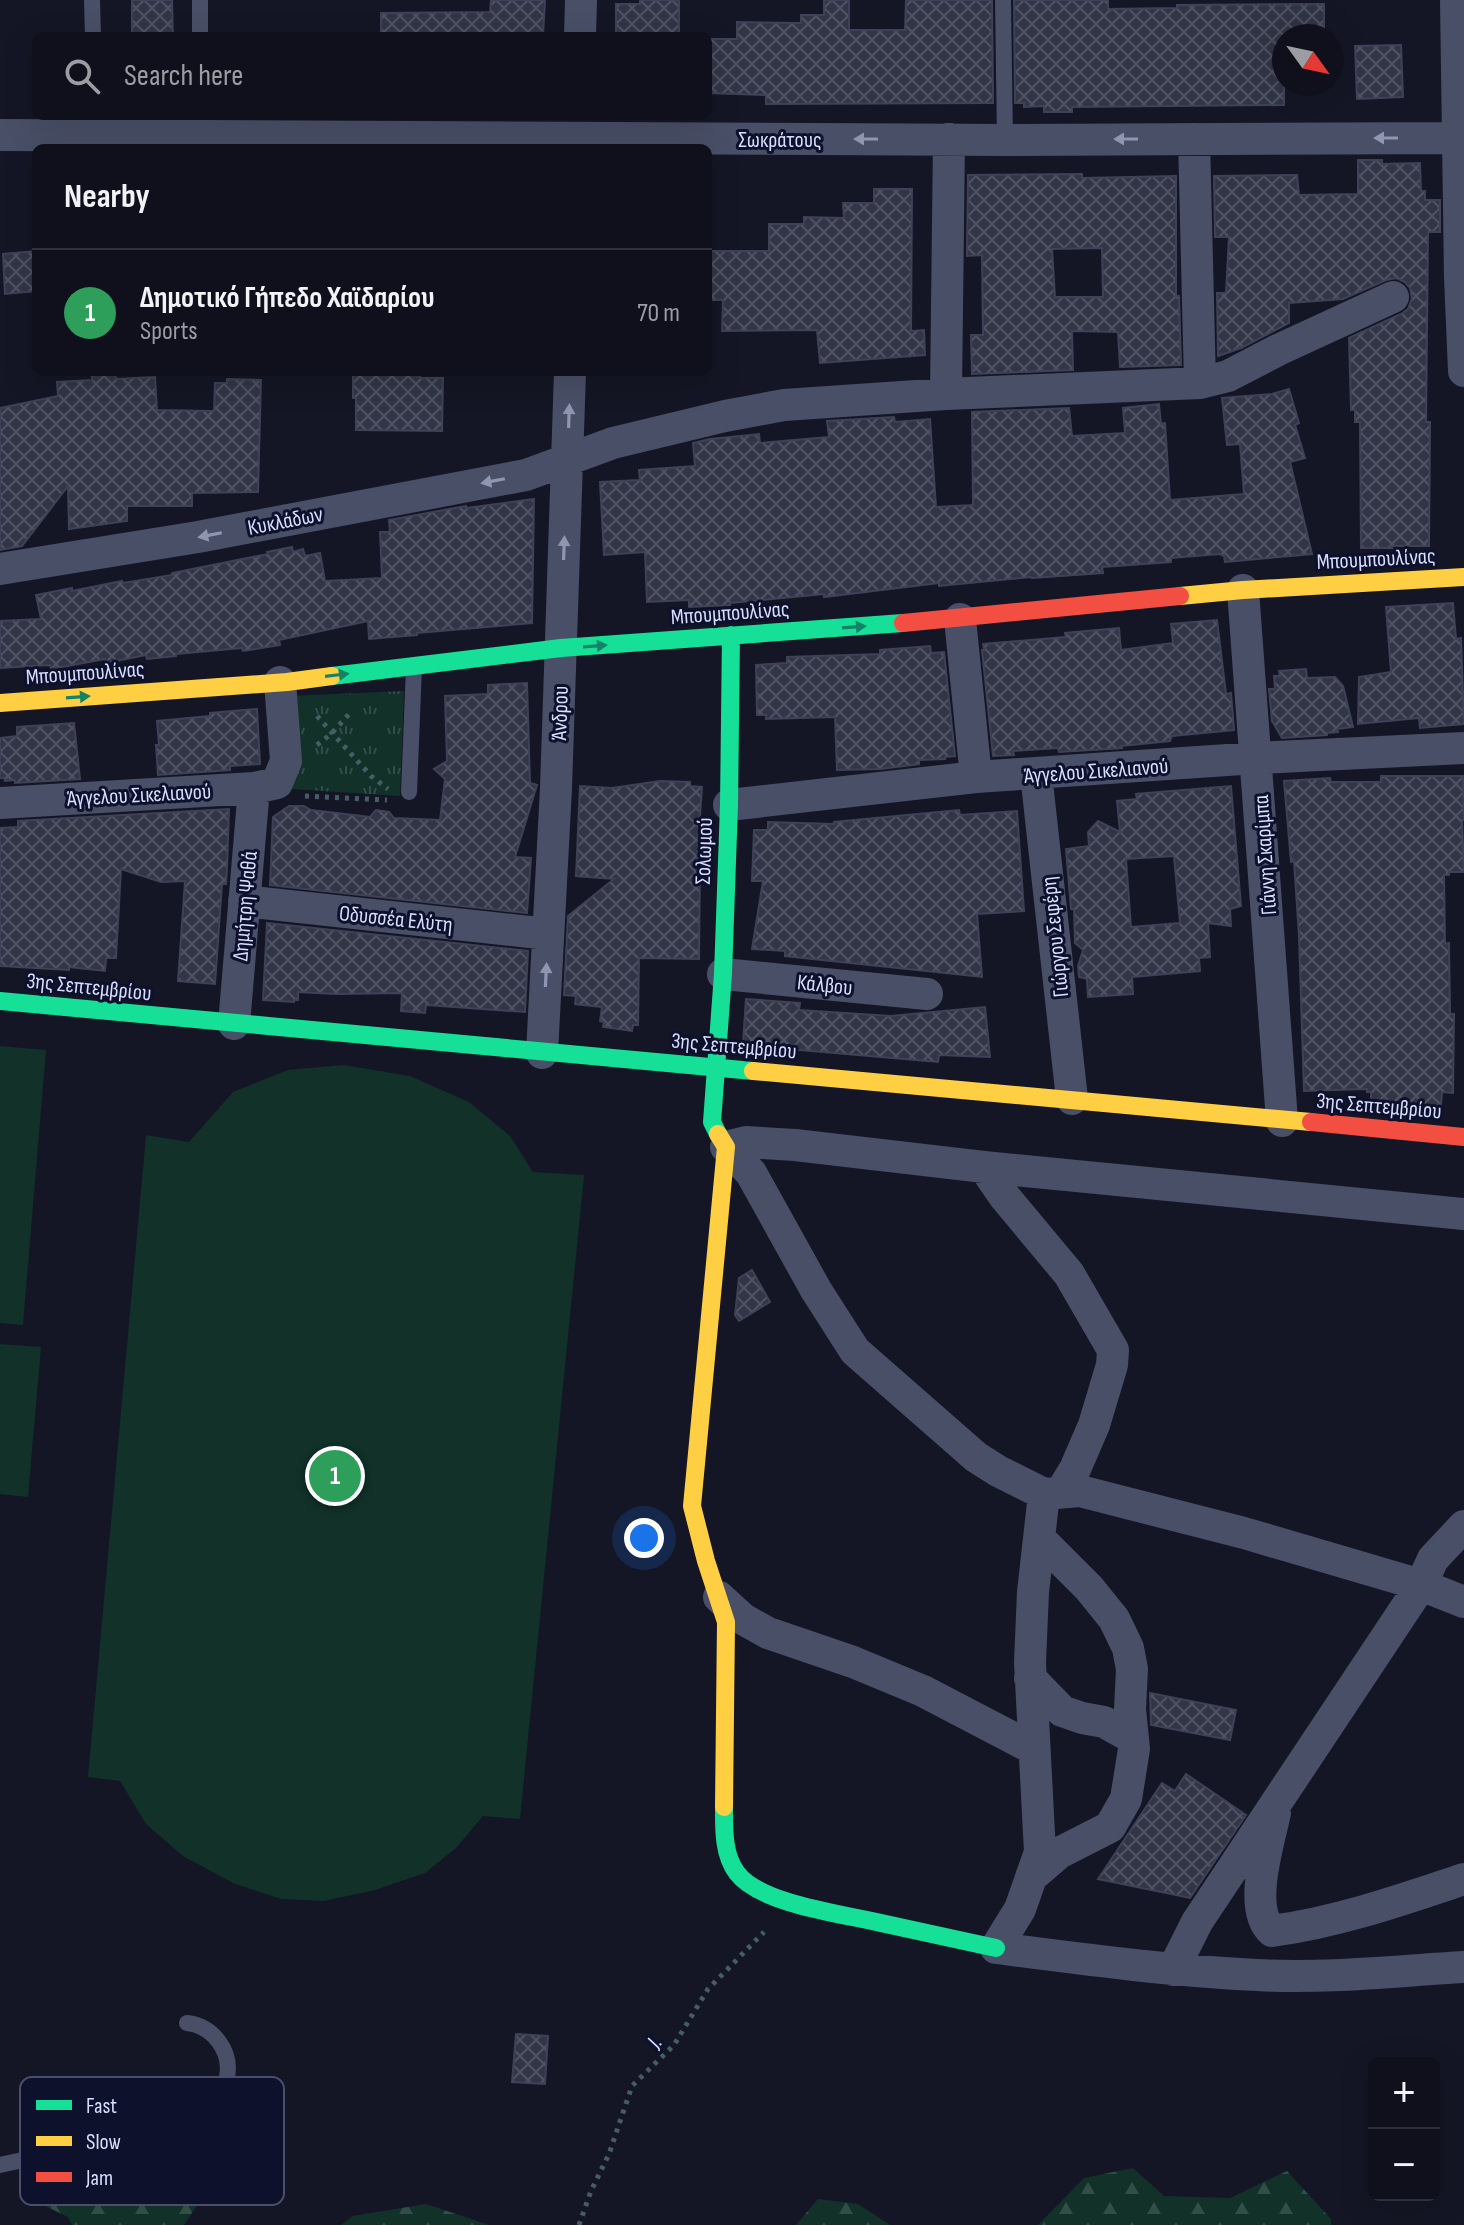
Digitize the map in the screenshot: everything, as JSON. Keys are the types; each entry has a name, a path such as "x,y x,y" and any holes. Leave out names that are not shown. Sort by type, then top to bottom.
{"street":[{"path":"580,32 581,0"},
{"path":"1456,0 1464,371"},
{"name":"Σωκράτους","path":"0,135 93,126 202,126 1005,140 1461,138"},
{"path":"946,394 949,139"},
{"path":"1194,139 1200,383"},
{"name":"Κυκλάδων","path":"0,569 198,537 526,475 613,443 784,405 946,394 1200,383 1228,376 1393,297"},
{"name":"Άνδρου","path":"542,1053 556,788 570,376"},
{"name":"Μπουμπουλίνας","path":"0,703 284,682 561,648 960,619 1243,590 1464,577"},
{"name":"Γιάννη Σκαρίμπα","path":"1243,590 1282,1121"},
{"path":"960,619 976,777"},
{"name":"Σολωμού","path":"726,1147 712,1122 723,974 731,635"},
{"name":"Δημήτρη Ψαθά","path":"234,1024 244,901 271,781 286,761 284,682"},
{"name":"Άγγελου Σικελιανού","path":"729,805 976,777 1464,748"},
{"name":"Γιώργου Σεφέρη","path":"1036,774 1072,1099"},
{"name":"Άγγελου Σικελιανού","path":"0,803 271,781"},
{"name":"Οδυσσέα Ελύτη","path":"244,901 548,934"},
{"name":"Κάλβου","path":"723,974 927,994"},
{"name":"3ης Σεπτεμβρίου","path":"0,1001 1464,1137"},
{"path":"726,1147 746,1142 795,1145 984,1167 1464,1214"},
{"path":"726,1147 751,1173 816,1290 855,1351 976,1457 998,1471 1052,1493 1080,1491 1244,1533 1421,1585 1464,1602"},
{"path":"726,1147 692,1506 726,1622 724,1832 732,1866 748,1884 793,1903 996,1948 1173,1970 1260,1976 1464,1967"},
{"path":"984,1167 1069,1274 1113,1350 1112,1365 1094,1425 1075,1469 1052,1493 1039,1538 1033,1592 1030,1678 1040,1852 1020,1909 996,1948"},
{"path":"1173,1970 1197,1922 1421,1585 1433,1559 1464,1526"},
{"path":"1031,1877 1059,1853 1110,1827 1126,1799 1134,1749 1130,1709 1132,1669 1128,1648 1114,1619 1098,1598 1039,1538"},
{"path":"719,1597 743,1619 768,1633 853,1662 923,1691 1034,1749"},
{"path":"1030,1678 1062,1711 1104,1722 1133,1738"},
{"path":"1278,1798 1259,1900 1262,1916 1272,1931 1383,1905 1464,1879"}],"lane":[{"path":"92,0 93,32"},
{"path":"200,0 200,32"},
{"path":"1003,0 1005,140"},
{"path":"405,796 414,666"},
{"path":"187,2023 215,2036 224,2048 227,2077"},
{"path":"0,2165 20,2161"}],"path":[{"path":"284,682 371,776 405,796"},
{"path":"351,712 331,734 271,781 290,796 388,801 405,796"},
{"name":"J.","path":"579,2225 609,2154 632,2086 674,2045 708,1989 793,1903"}],"green space":[{"path":"404,691 400,796 292,789 290,696"},
{"path":"0,1046 46,1050 23,1325 0,1323"},
{"path":"344,1065 410,1076 469,1102 510,1136 533,1172 584,1175 520,1819 483,1816 456,1848 425,1873 375,1890 324,1901 281,1899 233,1883 183,1856 146,1824 120,1781 88,1777 146,1135 189,1142 233,1092 288,1070"},
{"path":"0,1344 41,1347 28,1497 0,1494"},
{"path":"1133,2168 1164,2196 1230,2198 1287,2171 1331,2219 1331,2225 1038,2225 1084,2178"},
{"path":"818,2199 858,2204 890,2225 796,2225"},
{"path":"426,2204 489,2225 341,2225 353,2216"},
{"path":"43,2205 197,2205 184,2225 72,2225 68,2217"}],"building":[{"path":"132,0 172,0 173,32 132,32"},
{"path":"491,0 545,0 543,32 381,32 381,13 490,12"},
{"path":"640,0 679,0 679,32 616,32 616,4 640,4"},
{"path":"824,0 849,0 849,30 905,30 906,0 992,0 993,103 766,104 766,95 712,93 712,39 737,39 737,22 801,23 801,15 824,15"},
{"path":"1014,0 1108,0 1108,9 1177,8 1177,5 1324,4 1324,24 1272,24 1272,96 1284,96 1284,105 1072,107 1072,112 1044,112 1044,106 1024,107 1024,103 1015,103"},
{"path":"1401,45 1403,97 1357,99 1355,46"},
{"path":"1358,160 1382,160 1382,164 1420,163 1421,191 1425,191 1425,200 1440,200 1440,232 1428,232 1426,422 1430,422 1429,546 1361,548 1360,422 1355,422 1355,410 1351,410 1349,338 1408,309 1412,298 1405,282 1396,278 1386,280 1343,299 1289,303 1289,323 1241,348 1218,356 1217,293 1226,293 1229,237 1215,237 1214,176 1297,175 1299,195 1358,194"},
{"path":"1082,174 1082,178 1176,176 1176,296 1179,296 1181,365 1120,367 1118,332 1072,331 1073,370 972,374 971,335 983,335 982,255 967,256 968,175","holes":["1102,248 1103,297 1055,297 1052,249"]},
{"path":"874,189 912,189 911,331 924,330 925,355 820,363 817,330 722,331 723,300 712,300 712,251 769,251 769,224 804,224 804,217 844,218 843,203 874,203"},
{"path":"32,251 32,291 5,294 3,254"},
{"path":"92,376 116,376 116,379 155,377 157,410 214,411 215,383 227,383 227,379 261,380 258,492 192,493 192,506 127,506 127,521 69,529 68,486 22,546 0,550 0,408 58,396 57,382 92,380"},
{"path":"353,376 443,378 442,431 356,430 356,398 353,398"},
{"path":"1289,389 1305,458 1290,462 1312,554 1225,562 1220,554 1171,558 1171,562 1102,567 1103,573 939,586 939,583 824,597 824,594 689,607 689,600 647,602 645,552 604,555 600,482 640,480 639,470 695,466 693,443 710,439 759,434 760,443 829,437 827,421 894,417 895,422 930,419 936,507 973,505 972,412 1069,408 1072,436 1125,433 1123,408 1159,404 1161,424 1165,423 1170,500 1244,494 1240,444 1227,445 1222,398 1272,394"},
{"path":"534,499 532,623 369,639 368,621 279,640 280,645 243,651 242,648 147,659 146,655 51,669 50,665 0,668 0,621 41,619 36,595 172,575 292,547 293,552 303,549 305,556 320,553 325,581 382,578 380,532 390,532 389,520 466,506"},
{"path":"1453,603 1456,639 1461,638 1464,724 1420,728 1419,718 1358,724 1359,677 1391,672 1386,607"},
{"path":"1217,620 1226,694 1231,693 1234,730 1172,736 1170,741 1122,748 1059,752 1058,748 1013,751 1014,755 993,756 983,644 1066,637 1065,633 1119,628 1121,650 1173,643 1171,624"},
{"path":"930,646 931,653 944,652 955,756 880,769 837,770 835,717 766,719 766,715 757,715 756,665 787,663 787,657 880,654 880,650"},
{"path":"1306,669 1307,678 1335,677 1343,686 1353,727 1337,729 1338,732 1327,735 1282,738 1272,721 1269,689 1275,689 1274,676 1280,676 1279,671"},
{"path":"527,683 530,783 537,785 515,857 531,858 527,913 270,885 273,817 289,806 370,817 376,810 389,812 394,818 440,820 445,779 434,769 447,761 445,696 488,694 488,685"},
{"path":"257,709 260,764 230,766 230,770 158,775 157,721"},
{"path":"74,723 80,779 15,783 15,780 0,778 0,738 17,736 17,727"},
{"path":"1381,776 1463,776 1464,872 1444,875 1450,1014 1454,1014 1453,1093 1442,1092 1441,1105 1371,1103 1371,1092 1367,1089 1304,1091 1299,936 1284,781 1330,778 1331,782 1381,782"},
{"path":"660,781 690,782 690,786 702,787 697,859 700,859 699,959 639,958 638,1025 633,1025 632,1031 603,1027 604,1022 600,1021 602,1007 575,1004 576,996 564,995 568,916 614,879 576,876 580,786 612,788"},
{"path":"1231,786 1241,906 1230,909 1231,926 1208,923 1210,957 1199,958 1200,971 1132,977 1133,994 1088,997 1087,979 1079,977 1078,966 1083,950 1075,943 1066,849 1089,846 1088,832 1098,821 1120,832 1117,801 1137,799 1136,794","holes":["1174,856 1180,923 1131,927 1126,859"]},
{"path":"229,809 226,884 222,884 215,984 178,981 185,881 161,882 121,869 116,958 106,958 105,971 0,966 0,828 18,827 18,821"},
{"path":"959,810 960,815 1017,811 1024,911 977,914 982,977 785,956 785,951 752,949 763,881 752,881 754,830 768,830 768,822 834,824"},
{"path":"267,923 528,951 525,1012 426,1005 425,1013 401,1011 402,993 298,992 298,1000 294,1002 263,1000"},
{"path":"746,999 800,1003 799,1010 891,1016 985,1007 990,1057 939,1055 938,1062 752,1046 743,1043"},
{"path":"752,1270 770,1302 739,1321 735,1315 739,1278"},
{"path":"1150,1693 1236,1710 1230,1740 1151,1725"},
{"path":"1186,1774 1246,1815 1190,1898 1098,1879 1162,1783 1175,1791"},
{"path":"516,2034 548,2036 545,2084 512,2082"}],"traffic: fast":[{"path":"332,676 561,648 903,623"},
{"path":"718,1134 712,1122 723,974 731,635"},
{"path":"0,1001 753,1071"},
{"path":"724,1807 725,1841 732,1866 748,1884 764,1893 825,1911 996,1948"}],"traffic: slow":[{"path":"1180,596 1464,577"},
{"path":"0,703 332,676"},
{"path":"753,1071 1311,1122"},
{"path":"718,1134 726,1147 692,1506 726,1622 724,1807"}],"traffic: jam":[{"path":"903,623 1180,596"},
{"path":"1311,1122 1464,1137"}],"place":[{"name":"Δημοτικό Γήπεδο Χαϊδαρίου","path":"335,1476"}]}
